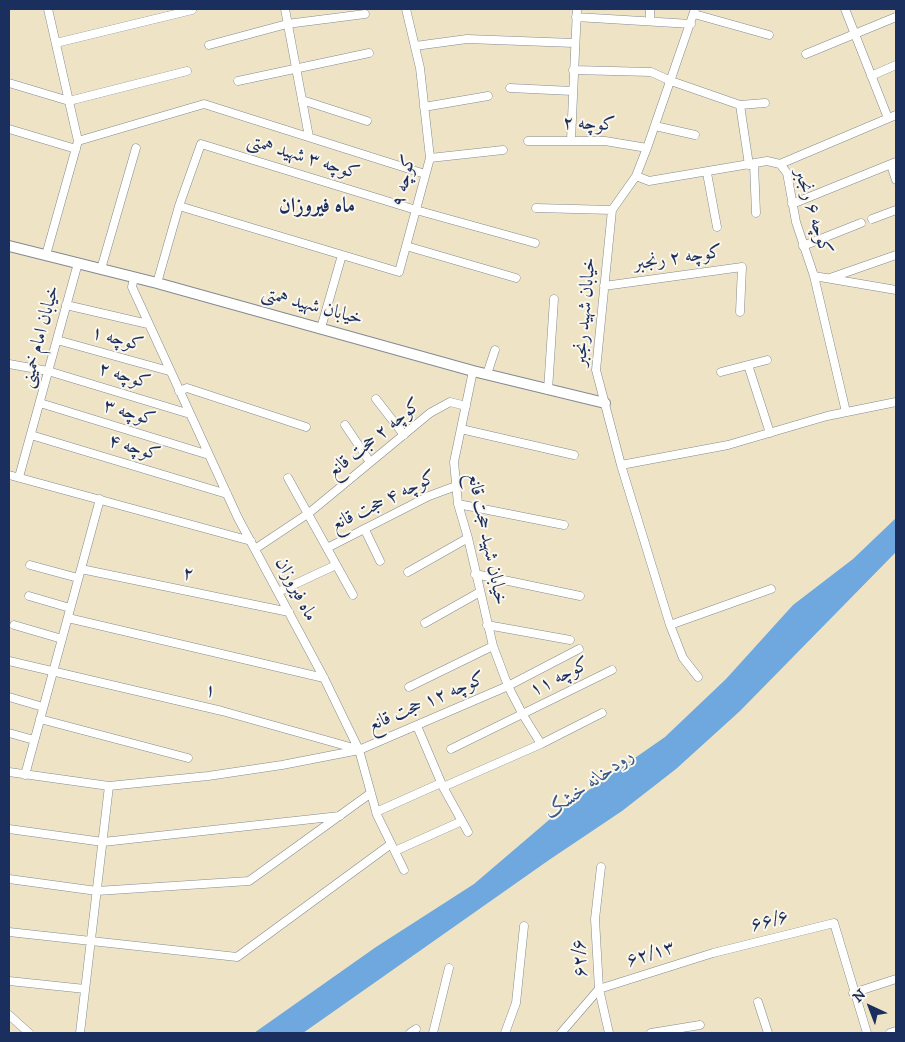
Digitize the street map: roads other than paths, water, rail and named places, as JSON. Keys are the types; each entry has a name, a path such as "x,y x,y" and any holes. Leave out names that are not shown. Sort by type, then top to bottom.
{"street":[{"path":"46,255 77,145 48,9"},
{"path":"285,9 309,137"},
{"name":"کوچه ۹","path":"179,206 398,272 430,158 415,46 406,9"},
{"path":"650,9 650,21"},
{"path":"845,9 888,118"},
{"path":"56,43 192,10"},
{"path":"694,11 769,35"},
{"name":"خیابان شهید رنجبر","path":"694,11 671,82 636,176 612,210 596,370 621,465 670,625 682,658 698,676"},
{"path":"571,140 576,13 690,24"},
{"path":"209,45 287,24 365,14"},
{"path":"806,54 896,17"},
{"path":"415,46 467,39 574,43"},
{"path":"238,81 369,53"},
{"path":"871,76 896,65"},
{"path":"573,70 652,72 671,82 740,104 765,103"},
{"path":"9,83 69,101 187,71"},
{"path":"510,88 572,91"},
{"path":"424,107 488,96"},
{"path":"302,100 367,121"},
{"path":"9,129 77,145 204,104 425,174"},
{"path":"740,104 751,164 756,213"},
{"path":"780,164 896,115"},
{"path":"655,126 695,136"},
{"name":"کوچه ۲","path":"528,141 605,141 647,148"},
{"name":"کوچه ۳ شهید همتی","path":"157,283 179,206 201,144 416,210 536,243"},
{"path":"101,269 136,148"},
{"path":"430,158 503,150"},
{"name":"کوچه ۶ رنجبر","path":"636,176 649,181 707,173 751,164 767,162 780,164 787,173 792,204 803,246 814,276 846,412"},
{"path":"792,204 894,163 896,180"},
{"path":"707,173 717,227"},
{"path":"536,208 612,210"},
{"path":"872,219 896,210"},
{"path":"803,246 861,223"},
{"name":"خیابان شهید همتی","path":"9,246 157,283 473,371 605,403"},
{"path":"406,246 516,278"},
{"path":"321,328 342,255"},
{"path":"829,278 896,255"},
{"name":"خیابان امام خمینی","path":"19,477 78,263"},
{"name":"کوچه ۲ رنجبر","path":"604,286 742,267 740,312"},
{"path":"814,276 896,290"},
{"name":"ماه فیروزان","path":"134,277 132,287 238,518 324,678 359,750 376,812 404,870"},
{"path":"548,390 554,299"},
{"path":"66,305 148,324"},
{"name":"کوچه ۱","path":"57,340 169,371"},
{"path":"487,374 495,350"},
{"path":"721,372 767,360"},
{"name":"کوچه ۲","path":"9,364 48,371 190,414"},
{"path":"748,365 770,433"},
{"name":"خیابان شهید حجت قانع","path":"473,371 454,462 458,504 468,538 493,646 508,686 541,744"},
{"path":"179,391 187,388 306,427"},
{"path":"376,399 404,435"},
{"name":"کوچه ۲ حجت قانع","path":"255,549 308,513 430,413 450,402 466,406"},
{"path":"621,465 728,445 846,412 896,402"},
{"name":"کوچه ۳","path":"40,403 209,455"},
{"path":"345,425 370,462"},
{"path":"461,429 574,455"},
{"name":"کوچه ۴","path":"31,435 227,494"},
{"path":"9,475 251,540"},
{"path":"288,478 353,595"},
{"name":"کوچه ۴ حجت قانع","path":"327,548 429,496 456,486"},
{"path":"25,774 100,499"},
{"path":"458,504 564,525"},
{"path":"365,530 380,561"},
{"path":"408,572 468,538"},
{"path":"30,565 78,578"},
{"path":"278,592 336,565"},
{"name":"۲","path":"81,569 289,612"},
{"path":"475,574 580,596"},
{"path":"670,625 771,589"},
{"path":"425,623 480,592"},
{"path":"29,596 70,608"},
{"path":"68,618 324,678"},
{"path":"487,625 570,640"},
{"path":"14,626 62,639"},
{"path":"409,687 493,646"},
{"name":"کوچه ۱۲ حجت قانع","path":"9,772 109,786 208,776 282,765 359,750 508,686 579,649"},
{"name":"۱","path":"9,661 222,711 359,750"},
{"name":"کوچه ۱۱","path":"452,749 612,670"},
{"path":"9,697 43,707"},
{"path":"376,812 541,744 602,713"},
{"path":"40,719 188,758"},
{"path":"417,726 442,785 468,832"},
{"path":"9,733 34,740"},
{"path":"80,1033 109,786"},
{"path":"9,879 97,891 249,881 371,793"},
{"path":"9,829 103,842 340,816"},
{"path":"9,932 236,957 393,848 462,821"},
{"name":"۶۲/۶","path":"561,1033 561,1030 599,988 595,918 600,867"},
{"name":"۶۶/۶","path":"713,953 834,923 853,993"},
{"path":"505,1033 516,1003 524,926"},
{"name":"۶۲/۱۳","path":"599,988 713,953"},
{"path":"432,1033 448,968"},
{"path":"867,1033 853,993 896,979"},
{"path":"9,981 85,989"},
{"path":"599,988 609,1033"},
{"path":"758,1002 768,1033"},
{"path":"9,1015 29,1033"},
{"path":"651,1033 700,1026"},
{"path":"890,1033 896,1032"}],"water":[{"path":"896,518 896,552 740,711 676,769 622,811 303,1033 254,1033 376,947 474,884 563,808 665,737 726,679 793,605 853,559"}],"district":[{"name":"ماه فیروزان","path":"317,208"}],"water label":[{"name":"رودخانه خشک","path":"590,785"}]}
